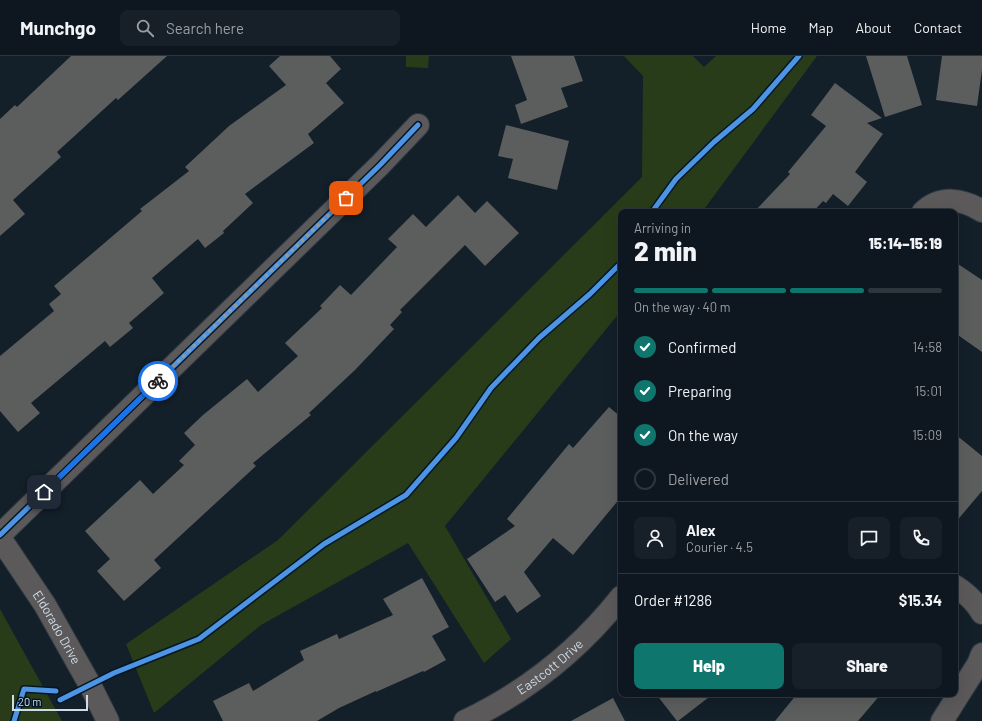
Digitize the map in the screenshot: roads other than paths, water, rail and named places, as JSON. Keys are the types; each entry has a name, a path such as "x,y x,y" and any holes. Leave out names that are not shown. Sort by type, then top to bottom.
{"street":[{"path":"0,535 380,165 418,125"},
{"path":"926,209 942,200 966,203 982,211"},
{"name":"Eldorado Drive","path":"0,538 45,605 90,685 108,721"},
{"path":"958,588 977,604 982,613"},
{"name":"Eastcott Drive","path":"475,719 515,693 557,662 579,643 618,600"},
{"path":"958,696 978,664 982,654"},
{"path":"942,721 957,697"}]}
